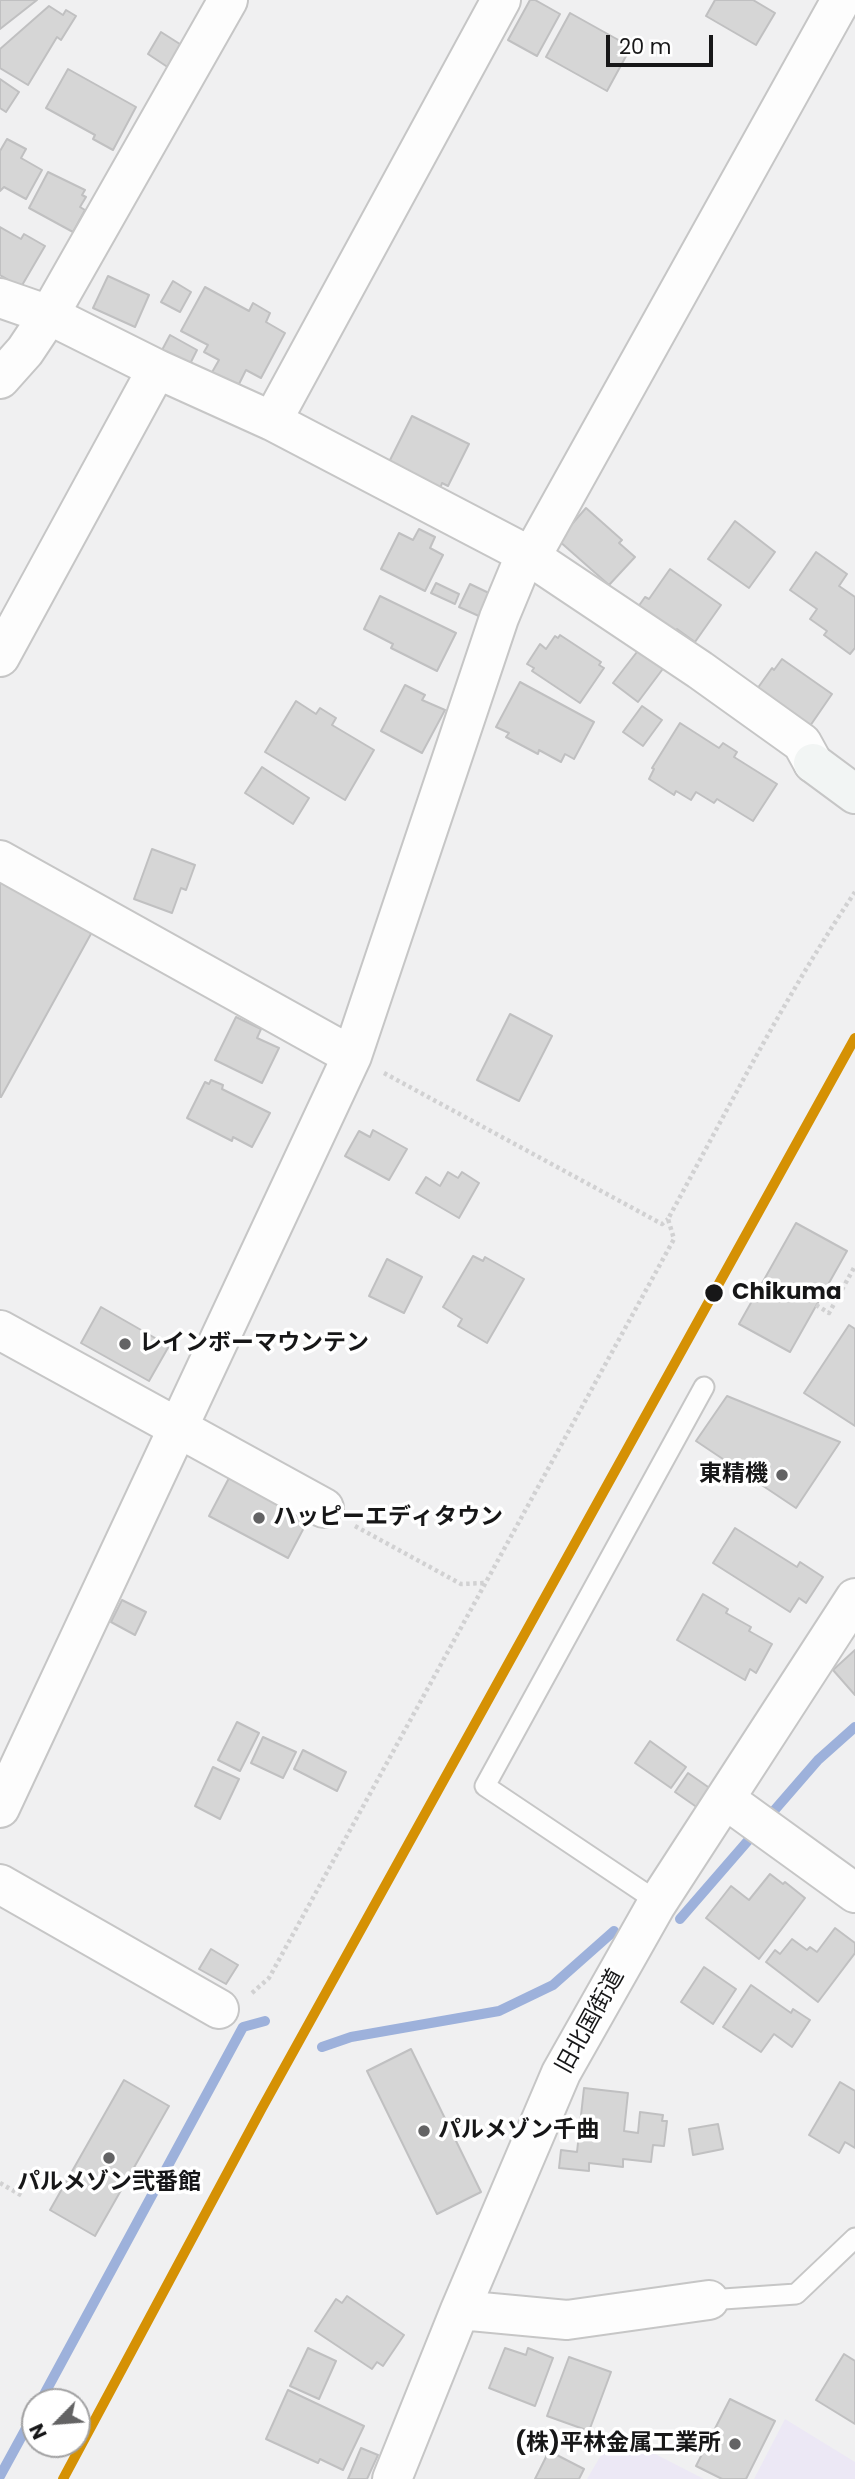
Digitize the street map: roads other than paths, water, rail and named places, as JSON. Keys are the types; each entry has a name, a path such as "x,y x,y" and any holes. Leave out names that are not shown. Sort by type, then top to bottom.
{"street":[{"path":"0,379 25,351 49,316 228,0"},
{"path":"272,421 501,0"},
{"path":"0,1808 352,1056 499,618 521,565 536,548 841,0"},
{"path":"0,298 49,316 272,421 528,555 700,670 802,743 813,763 855,794"},
{"path":"0,657 157,369"},
{"path":"0,860 352,1056"},
{"path":"0,1330 324,1508"},
{"name":"旧北国街道","path":"392,2479 460,2310 561,2073 658,1902 750,1815 855,1598"},
{"path":"750,1815 855,1894"},
{"path":"0,1884 219,2009"},
{"path":"460,2310 568,2320 709,2300"}],"lane":[{"path":"658,1902 485,1786 704,1387"},
{"path":"709,2300 796,2294 855,2238"}],"waterway":[{"path":"680,1919 818,1760 855,1727"},
{"path":"322,2047 351,2037 499,2011 553,1985 614,1931"},
{"path":"48,2388 243,2027 265,2021"},
{"path":"0,2476 21,2438"}],"place":[{"name":"Chikuma","path":"714,1293"},
{"name":"レインボーマウンテン","path":"125,1344"},
{"name":"東精機","path":"782,1475"},
{"name":"ハッピーエディタウン","path":"259,1518"},
{"name":"パルメゾン千曲","path":"424,2131"},
{"name":"パルメゾン弐番館","path":"109,2158"},
{"name":"(株)平林金属工業所","path":"735,2444"}]}
